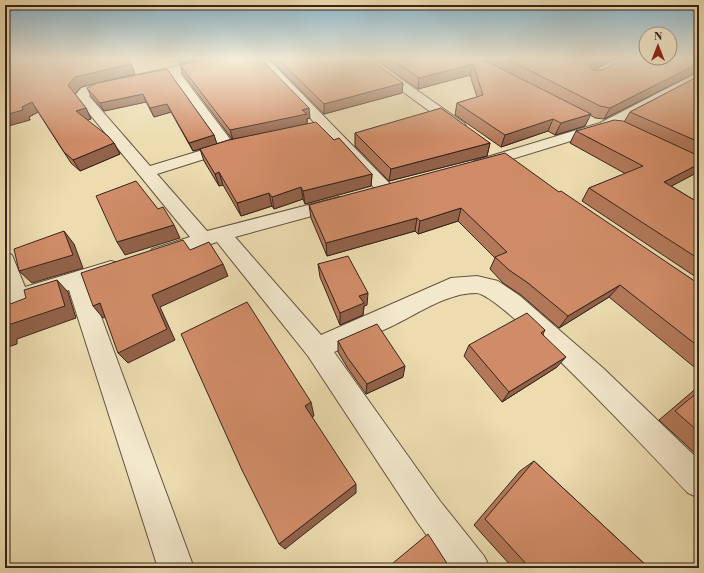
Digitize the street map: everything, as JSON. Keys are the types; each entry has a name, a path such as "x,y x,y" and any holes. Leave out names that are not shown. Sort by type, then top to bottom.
{"street":[{"path":"104,86 86,91 82,96 146,172 212,237 317,348 429,512 472,568"},
{"path":"184,86 228,147"},
{"path":"5,260 11,300 212,237 379,192 327,126 288,86"},
{"path":"402,86 510,162"},
{"path":"467,168 510,162 605,126 681,86"},
{"path":"582,118 605,126 621,128 628,131"},
{"path":"311,129 327,126"},
{"path":"146,172 228,147 243,144"},
{"path":"77,280 176,568"},
{"path":"317,348 380,321 451,287 477,284 490,287 512,302 594,377 699,482"}],"building":[{"path":"5,86 69,86 86,108 76,111 108,136 114,143 73,160 64,152 32,102 22,107 23,110 5,115"},
{"path":"92,86 179,86 214,135 189,143 167,104 150,108 143,94 100,103 87,88"},
{"path":"196,86 287,86 309,108 302,110 307,114 230,130"},
{"path":"305,86 393,86 324,104"},
{"path":"480,86 535,86 591,114 561,123 553,119 505,135 457,103 483,95"},
{"path":"560,86 654,86 610,108 600,106"},
{"path":"680,86 699,86 699,142 630,112"},
{"path":"441,108 490,143 391,169 355,133"},
{"path":"614,120 623,121 699,156 699,164 664,182 699,203 699,259 589,188 643,166 576,131"},
{"path":"316,122 334,140 339,138 372,174 303,191 301,187 272,197 269,193 237,203 219,172 215,174 200,149 229,140"},
{"path":"505,153 559,192 561,191 699,284 699,347 620,285 568,316 528,283 509,270 495,257 507,252 461,208 420,221 417,218 326,243 309,205"},
{"path":"136,181 158,209 163,207 174,225 117,242 96,196"},
{"path":"64,231 73,255 19,271 14,249"},
{"path":"183,240 190,250 209,242 223,264 152,295 167,329 118,353 100,303 93,306 81,273"},
{"path":"348,256 368,293 359,296 364,303 340,313 318,264"},
{"path":"57,280 65,306 5,326 5,306 26,298 24,290"},
{"path":"247,302 311,402 305,406 356,484 279,544 242,470 181,334"},
{"path":"527,313 545,330 541,333 566,357 509,392 469,345"},
{"path":"377,324 405,366 367,384 347,357 338,341"},
{"path":"699,391 699,432 675,411"},
{"path":"534,461 649,568 530,568 485,519"},
{"path":"428,534 450,568 387,568"}]}
